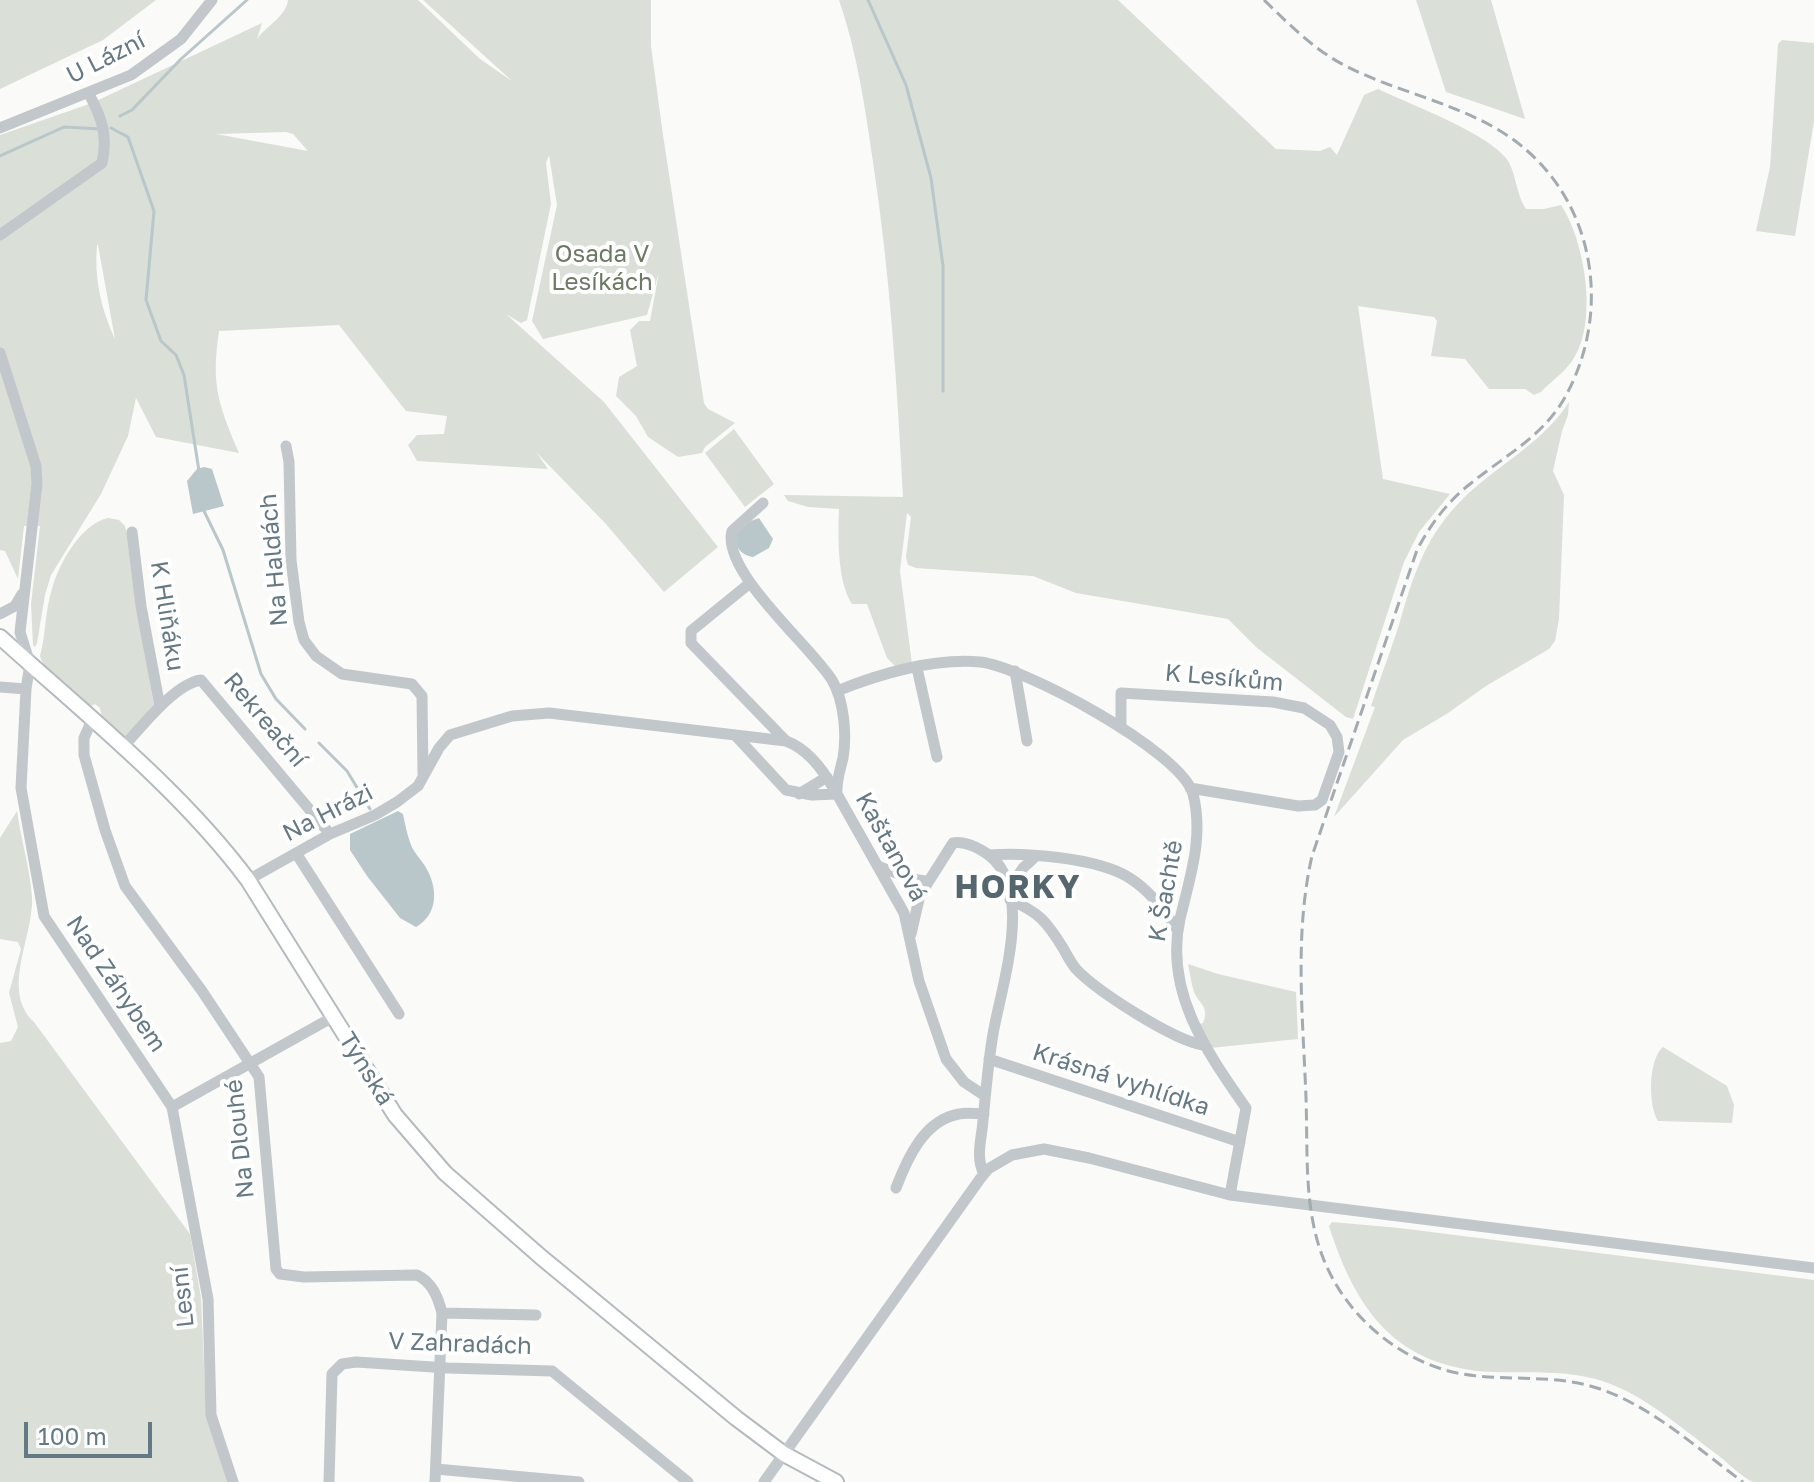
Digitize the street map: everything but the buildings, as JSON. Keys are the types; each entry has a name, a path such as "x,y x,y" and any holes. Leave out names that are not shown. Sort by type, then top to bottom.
{"main road":[{"name":"Týnská","path":"0,637 123,747 212,833 248,880 395,1115 445,1173 706,1395 784,1454 836,1482"}],"street":[{"name":"U Lázní","path":"0,128 131,75 181,39 212,0"},
{"path":"0,235 102,163 105,137 103,119 89,94"},
{"path":"0,353 36,466 37,484 20,632 30,664"},
{"name":"Na Haldách","path":"286,446 291,560 300,631 316,656 334,670 357,677 412,684 420,691 422,779"},
{"name":"Kaštanová","path":"763,503 731,534 734,558 750,583 822,666 837,691 842,712 843,751 837,776 837,794 904,913 919,981 946,1059 964,1082 985,1096"},
{"name":"K Hliňáku","path":"132,532 141,606 160,707"},
{"path":"750,583 691,631 691,643 786,741 805,753 827,777 837,794"},
{"path":"0,614 15,606 25,589"},
{"path":"837,691 917,668 956,662 978,662 1015,671 1121,728 1157,754 1190,788"},
{"name":"Nad Záhybem","path":"30,664 21,788 44,916 172,1107"},
{"path":"917,668 937,757"},
{"path":"1015,671 1027,741"},
{"name":"Rekreační","path":"123,747 160,707 191,682 201,680 330,834"},
{"path":"0,687 26,689"},
{"name":"K Lesíkům","path":"1121,728 1121,693 1273,702 1304,708 1330,725 1337,737 1339,752 1328,789 1315,805 1298,806 1190,788"},
{"name":"Na Hrázi","path":"248,880 330,834 386,809 410,793 450,735 521,715 549,713 786,741"},
{"name":"Na Dlouhé","path":"92,720 84,738 84,755 121,878 259,1077 276,1269 280,1274 304,1277 420,1276 436,1293 442,1313"},
{"path":"735,735 781,786 799,794 837,794"},
{"path":"799,794 827,777"},
{"name":"K Šachtě","path":"1190,788 1198,835 1178,931 1177,965 1181,986 1203,1045 1246,1108 1230,1195"},
{"path":"910,938 918,900 926,881 955,842 989,855 1001,866 1010,894 1009,965 989,1059 979,1157 984,1174"},
{"path":"296,853 399,1014"},
{"path":"989,855 1066,859 1125,875 1145,891 1178,931"},
{"path":"1010,894 1023,868 1036,856"},
{"path":"876,866 926,881"},
{"path":"1010,894 1042,917 1074,966 1094,984 1173,1033 1203,1045"},
{"path":"172,1107 333,1017"},
{"name":"Krásná vyhlídka","path":"989,1059 1240,1142"},
{"name":"Lesní","path":"172,1107 208,1299 211,1415 233,1482"},
{"path":"896,1188 907,1159 928,1132 958,1114 984,1114"},
{"path":"764,1482 984,1174 1012,1155 1044,1149 1230,1195 1814,1268"},
{"path":"435,1482 442,1313 536,1315"},
{"name":"V Zahradách","path":"329,1482 331,1385 336,1367 348,1362 552,1371 688,1482"},
{"path":"436,1469 579,1482"}],"green space":[{"path":"0,0 156,0 103,40 0,89"},
{"name":"Osada V Lesíkách","path":"288,0 418,0 480,59 512,81 423,0 651,0 651,46 704,403 708,409 735,423 705,447 702,453 678,457 648,437 636,416 616,396 619,377 637,366 630,330 639,321 650,321 659,272 647,315 543,339 532,321 557,205 549,155 546,163 551,204 527,320 521,323 506,314 604,402 718,547 664,592 605,523 536,452 548,469 417,461 408,445 417,435 444,434 447,416 406,411 339,325 219,331 216,366 218,394 239,453 156,437 136,398 128,436 101,494 51,575 37,643 35,647 33,645 31,604 40,526 24,526 18,579 5,551 0,550 0,135 92,103 262,23 257,39 287,6","holes":["216,134 293,134 308,151","98,245 115,339 100,293"]},
{"path":"839,0 1118,0 1276,149 1320,151 1330,147 1337,155 1364,95 1378,89 1464,128 1495,148 1509,162 1526,209 1561,205 1577,239 1582,260 1587,305 1585,326 1572,361 1541,392 1534,395 1525,389 1489,389 1465,359 1431,356 1437,321 1434,317 1358,306 1383,479 1450,494 1419,532 1404,562 1353,719 1346,717 1256,647 1228,619 1076,593 1033,576 908,565 906,557 911,517 907,513 900,571 912,664 896,667 887,658 867,604 852,604 847,594 840,558 839,509 808,507 788,501 784,495 903,497 892,329 879,204 860,80"},
{"path":"1416,0 1491,0 1525,119 1446,92"},
{"path":"1782,40 1814,43 1814,121 1795,236 1756,231 1770,167 1778,44"},
{"path":"1569,402 1553,471 1564,495 1559,619 1555,641 1549,649 1403,740 1334,817 1375,707 1371,706 1414,576 1428,546 1457,505 1544,432"},
{"path":"734,429 774,484 745,507 705,453"},
{"path":"108,518 119,520 125,526 131,550 154,706 125,739 102,719 100,708 95,704 90,707 55,677 40,656 50,597 60,568 80,536"},
{"path":"17,811 32,897 19,979 24,1009 190,1234 201,1298 206,1411 228,1482 0,1482 0,1043 11,1041 18,1027 9,993 21,949 18,942 0,939 0,838"},
{"path":"1188,964 1296,992 1298,1039 1210,1048 1198,1024 1203,1023 1205,1013 1194,992"},
{"path":"1663,1047 1727,1086 1734,1105 1732,1123 1658,1121 1652,1105 1651,1083 1654,1062"},
{"path":"1332,1222 1814,1280 1814,1482 1753,1482 1655,1408 1599,1380 1569,1374 1459,1368 1431,1359 1406,1346 1385,1329 1367,1308 1340,1257 1329,1226"}],"shaded area":[{"path":"197,469 212,469 224,506 193,514 187,481"},
{"path":"759,518 773,539 769,548 753,557 739,549 734,532 740,525"},
{"path":"398,811 403,814 411,845 429,874 434,891 429,915 416,927 400,918 350,850 350,834"}],"waterway":[{"path":"120,116 132,110 181,59 247,0"},
{"path":"868,0 906,85 931,178 943,266 943,391"},
{"path":"0,156 64,127 101,129"},
{"path":"111,128 128,137 154,211 146,300 161,341 176,355 184,375 199,471"},
{"path":"204,511 223,550 261,674 276,699 305,729"},
{"path":"319,743 347,771 370,809"}],"railway":[{"path":"1264,0 1302,36 1333,59 1364,75 1492,126 1539,163 1562,191 1578,223 1588,258 1591,293 1589,329 1580,365 1564,399 1545,425 1454,498 1417,550 1312,856 1303,916 1301,976 1308,1183 1313,1225 1319,1245 1334,1281 1355,1311 1381,1336 1412,1356 1463,1374 1572,1382 1619,1396 1683,1436 1743,1482"}],"district":[{"name":"HORKY","path":"1018,888"}]}
